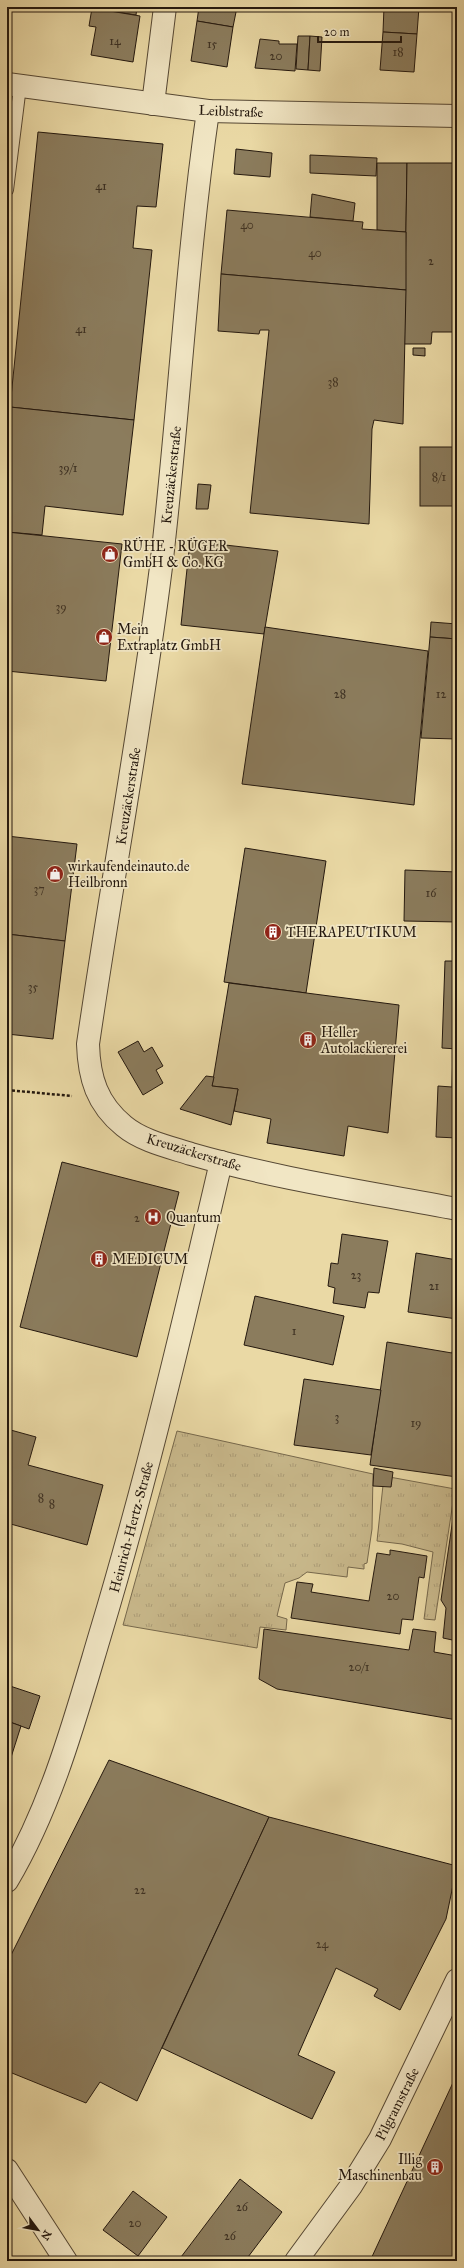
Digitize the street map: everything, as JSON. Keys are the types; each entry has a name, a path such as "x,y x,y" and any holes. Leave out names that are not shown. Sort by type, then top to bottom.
{"street":[{"path":"153,104 166,7"},
{"name":"Leiblstraße","path":"14,85 208,111 457,116"},
{"name":"Kreuzäckerstraße","path":"208,111 196,194 176,424 158,589 144,690 88,1044 91,1079 100,1098 110,1112 125,1127 145,1138 221,1162 285,1177 457,1209"},
{"name":"Heinrich-Hertz-Straße","path":"7,1881 30,1839 43,1811 72,1728 111,1598 134,1519 179,1343 221,1162"},
{"name":"Pilgramstraße","path":"296,2261 351,2186 380,2139 457,1980"},
{"path":"7,2170 66,2261"}],"lane":[{"path":"7,190 14,85"}],"path":[{"path":"7,1090 100,1098"}],"green space":[{"path":"177,1431 373,1474 372,1529 367,1563 364,1564 364,1569 348,1567 347,1577 307,1572 299,1578 285,1583 277,1616 287,1619 286,1630 260,1627 257,1648 123,1625"},
{"path":"384,1476 455,1489 435,1620 424,1619 433,1552 402,1544 377,1541"}],"building":[{"path":"111,7 137,7 136,15 110,11"},
{"path":"199,7 237,7 233,27 197,21"},
{"path":"384,7 419,7 417,34 383,32"},
{"path":"92,8 140,16 133,62 91,55 96,27 89,26"},
{"path":"197,21 233,27 227,67 191,61"},
{"path":"383,32 417,34 414,72 380,70"},
{"path":"298,36 310,36 308,70 296,69"},
{"path":"310,36 322,37 320,71 308,70"},
{"path":"260,39 279,41 279,44 297,44 295,71 255,68"},
{"path":"38,132 163,144 156,207 137,206 133,248 152,250 134,420 10,407"},
{"path":"236,149 272,153 270,177 234,174"},
{"path":"310,155 377,158 376,176 310,173"},
{"path":"377,163 407,163 406,232 377,230"},
{"path":"407,163 457,163 457,332 432,332 431,344 404,344"},
{"path":"312,194 355,203 353,221 310,217"},
{"path":"227,210 363,222 362,229 406,232 406,290 221,274"},
{"path":"221,274 406,290 403,424 374,420 372,429 369,524 250,513 269,330 260,330 259,334 218,331"},
{"path":"413,348 425,348 425,356 413,355"},
{"path":"10,407 134,420 123,515 45,506 42,535 7,532 7,430"},
{"path":"420,447 457,447 457,506 420,506"},
{"path":"198,484 211,485 208,509 196,509"},
{"path":"7,532 122,544 106,681 7,671"},
{"path":"190,541 278,551 264,634 181,625"},
{"path":"431,622 457,624 457,639 430,637"},
{"path":"265,627 428,651 414,805 242,784"},
{"path":"430,637 457,639 457,739 421,738"},
{"path":"7,836 77,844 65,941 7,934"},
{"name":"THERAPEUTIKUM","path":"245,848 326,861 306,993 224,982"},
{"path":"405,870 457,872 457,922 404,921"},
{"path":"7,934 65,941 53,1039 7,1034"},
{"path":"445,961 457,961 457,1049 442,1048"},
{"name":"Heller Autolackiererei","path":"229,983 399,1005 388,1133 348,1126 344,1156 267,1143 271,1119 234,1111 238,1089 212,1086"},
{"path":"138,1041 144,1052 152,1047 163,1066 156,1070 163,1083 143,1095 118,1052"},
{"path":"453,1048 457,1049 457,1138 436,1137 438,1086 452,1087"},
{"path":"206,1076 214,1077 212,1086 238,1089 231,1125 180,1109"},
{"name":"MEDICUM","path":"62,1162 179,1192 137,1357 20,1327"},
{"path":"342,1234 388,1241 379,1293 368,1292 365,1308 333,1303 335,1288 328,1286 331,1263 338,1264"},
{"path":"416,1253 457,1260 457,1319 408,1312"},
{"path":"255,1296 344,1316 333,1365 244,1345"},
{"path":"457,1326 457,1477 370,1465 387,1342 452,1353"},
{"path":"304,1379 381,1390 371,1455 294,1445"},
{"path":"7,1429 36,1437 28,1465 103,1485 87,1545 7,1523"},
{"path":"374,1468 393,1472 391,1487 373,1486"},
{"path":"456,1498 457,1641 443,1638 446,1608 441,1600"},
{"path":"390,1550 427,1556 424,1578 419,1577 413,1620 402,1619 400,1634 291,1618 297,1582 313,1584 311,1592 369,1601 377,1553 390,1555"},
{"path":"264,1629 409,1650 413,1629 436,1632 434,1652 457,1656 457,1720 277,1689 259,1679"},
{"path":"7,1685 40,1696 29,1729 7,1721"},
{"path":"7,1721 21,1726 7,1770"},
{"path":"109,1760 269,1817 137,2101 100,2082 86,2103 7,2071 7,2051 11,2043 7,2040 7,1963"},
{"path":"269,1817 457,1866 446,1919 400,2010 374,1996 378,1989 336,1968 298,2055 335,2072 312,2119 162,2048"},
{"name":"Illig Maschinenbau","path":"457,2074 457,2261 370,2261"},
{"path":"240,2179 282,2212 245,2261 178,2261"},
{"path":"133,2191 167,2217 138,2256 103,2230"}],"place":[{"name":"RÜHE - RÜGER GmbH & Co. KG","path":"110,554"},
{"name":"Mein Extraplatz GmbH","path":"104,637"},
{"name":"wirkaufendeinauto.de Heilbronn","path":"55,874"},
{"name":"THERAPEUTIKUM","path":"273,932"},
{"name":"Heller Autolackiererei","path":"308,1040"},
{"name":"Quantum","path":"153,1217"},
{"name":"MEDICUM","path":"99,1259"},
{"name":"Illig Maschinenbau","path":"435,2167"}]}
